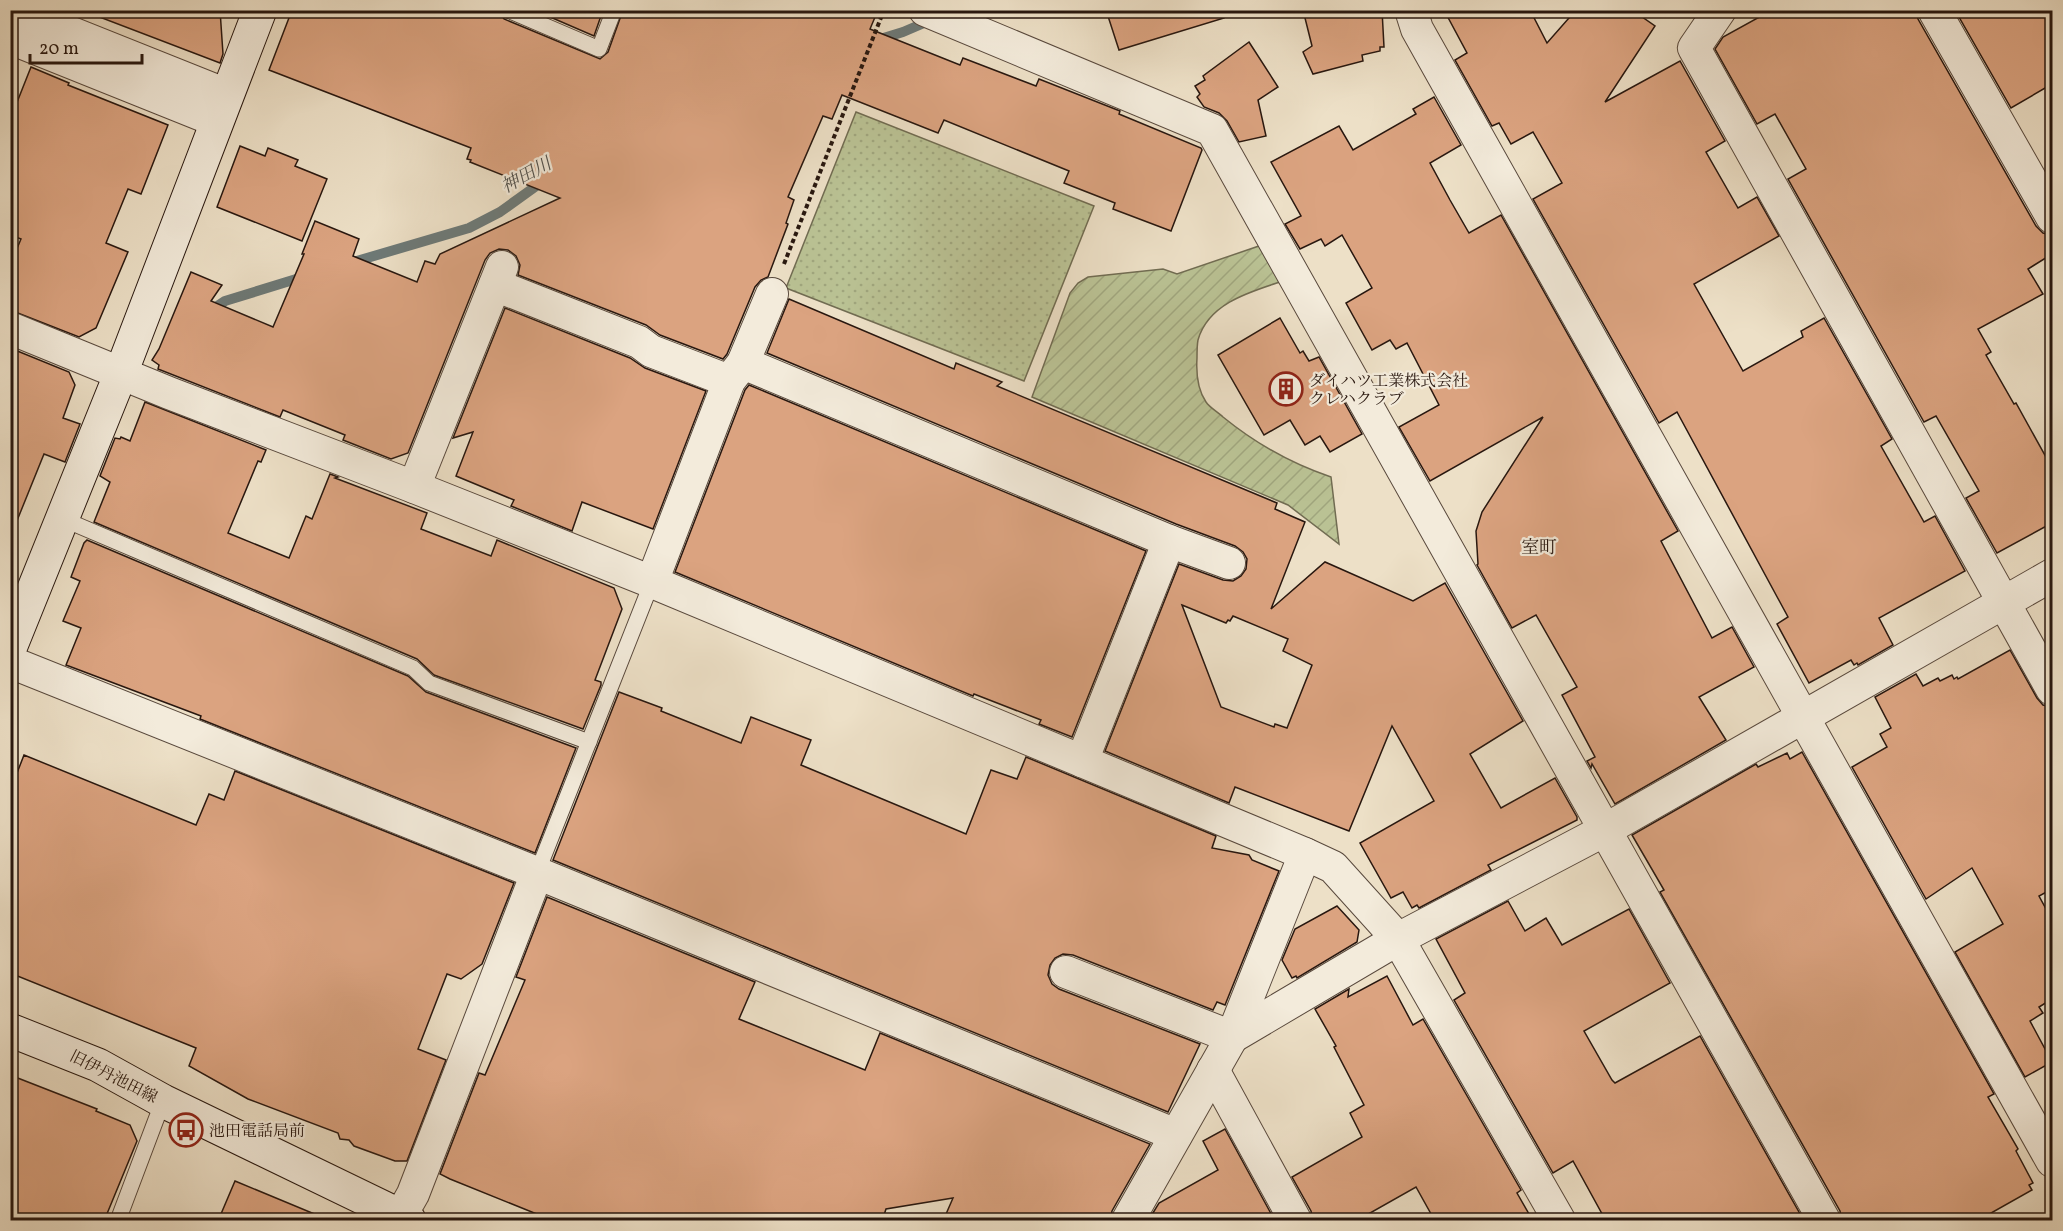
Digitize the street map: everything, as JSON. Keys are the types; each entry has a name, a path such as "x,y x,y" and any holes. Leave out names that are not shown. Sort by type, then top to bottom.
{"street":[{"path":"14,10 222,108"},
{"path":"10,648 121,373 260,10"},
{"path":"1411,10 1417,28 2052,1161"},
{"path":"1720,10 1694,48 2052,689"},
{"path":"1934,10 2052,218"},
{"path":"945,13 1212,130 1824,1221"},
{"path":"10,38 222,108"},
{"path":"414,487 498,276 639,342 651,351 736,372 1229,563"},
{"path":"652,582 736,372 772,294"},
{"path":"10,328 652,582 1333,867 1398,939 1559,1221"},
{"path":"1082,761 1169,541"},
{"path":"1232,1037 1398,939 1605,830 2052,574"},
{"path":"10,662 537,873 1176,1135"},
{"path":"1128,1221 1232,1037 1305,854"},
{"path":"402,1219 537,873"},
{"path":"1066,972 1232,1037"},
{"name":"旧伊丹池田線","path":"10,1030 98,1065 164,1101 402,1219"},
{"path":"1213,1070 1295,1221"}],"lane":[{"path":"508,10 599,49 614,10"},
{"path":"63,519 413,668 429,683 589,742"},
{"path":"537,873 652,582"},
{"path":"120,1215 164,1101"}],"path":[{"path":"772,294 884,10"}],"green space":[{"path":"856,112 1094,206 1024,381 786,288"},
{"path":"1259,246 1280,282 1231,301 1211,317 1198,340 1199,387 1210,406 1248,436 1288,459 1331,477 1339,544 1288,505 1032,397 1070,293 1078,283 1088,277 1163,269 1177,274"}],"building":[{"path":"89,10 220,10 223,54 220,63 89,13"},
{"path":"292,10 498,10 504,19 600,59 608,52 623,10 878,10 870,29 960,65 963,58 1036,86 1039,79 1120,111 1119,114 1202,150 1171,231 1113,209 1115,203 1064,183 1069,171 944,120 938,133 842,95 832,119 823,116 788,197 794,200 786,223 788,224 768,277 761,280 755,287 723,359 660,335 646,325 518,275 520,265 516,256 508,250 499,249 490,253 485,260 408,453 391,459 343,440 345,435 283,410 280,417 158,369 159,365 152,360 159,349 191,272 222,285 211,301 273,327 304,254 302,254 315,221 359,239 353,256 417,282 425,261 435,264 440,254 560,198 470,162 471,160 467,159 471,148 269,70"},
{"path":"534,10 603,10 594,36"},
{"path":"1106,10 1223,10 1224,18 1119,50"},
{"path":"1303,10 1382,10 1384,47 1380,47 1380,51 1362,55 1363,61 1313,74 1303,52 1312,46"},
{"path":"1444,10 1530,10 1547,43 1576,10 1632,10 1655,26 1605,102 1680,61 1725,141 1706,152 1738,208 1757,197 1779,236 1694,284 1743,371 1803,337 1801,331 1824,318 1892,439 1881,446 1924,522 1935,516 1965,571 1879,618 1893,645 1858,665 1857,663 1854,665 1851,660 1809,683 1777,624 1788,617 1677,412 1659,423 1533,199 1562,183 1533,132 1511,144 1499,123 1492,126 1455,60 1467,53"},
{"path":"1772,10 1916,10 1918,19 2036,226 2043,233 2052,235 2052,254 2028,269 2043,294 1978,329 1991,352 1986,355 2052,468 2052,523 1997,553 1966,498 1979,491 1936,416 1924,422 1788,179 1806,169 1775,114 1757,124 1715,49 1723,37"},
{"path":"1955,10 2052,10 2052,84 2011,108"},
{"path":"1249,42 1278,87 1258,100 1266,136 1239,142 1227,121 1219,113 1204,107 1197,97 1200,94 1195,86 1205,80 1203,76"},
{"path":"31,67 69,83 68,85 168,125 141,194 128,189 106,243 128,252 96,328 79,337 10,310 10,265 21,239 10,235 10,120"},
{"path":"1434,97 1461,145 1430,163 1450,200 1469,233 1501,215 1678,531 1661,541 1712,638 1732,627 1754,667 1699,697 1726,740 1615,804 1592,764 1591,768 1587,761 1595,757 1562,695 1577,687 1536,615 1512,628 1477,565 1476,531 1482,512 1543,417 1430,481 1399,427 1439,405 1407,343 1396,349 1390,340 1372,350 1346,303 1372,288 1342,235 1325,246 1321,239 1300,249 1285,224 1301,216 1271,162 1339,126 1353,150 1416,114 1413,109"},
{"path":"240,146 265,156 268,148 298,160 295,166 327,179 302,241 217,207"},
{"path":"789,299 954,369 956,363 1002,382 997,386 1277,503 1275,509 1305,522 1271,609 1325,562 1413,601 1445,583 1523,721 1470,754 1501,808 1555,778 1577,820 1488,865 1491,870 1419,908 1417,905 1412,908 1403,892 1391,898 1360,843 1434,801 1392,726 1349,831 1235,787 1229,803 1105,751 1179,564 1223,580 1233,581 1246,569 1247,559 1243,552 1235,546 1176,524 767,353","holes":["1182,605 1226,623 1233,616 1288,639 1283,651 1312,665 1287,728 1275,724 1274,727 1221,707"]},
{"path":"505,308 630,358 645,368 706,391 653,529 582,502 572,531 511,506 514,500 456,476 473,432 453,438"},
{"name":"ダイハツ工業株式会社 クレハクラブ","path":"1280,318 1300,353 1303,351 1309,361 1319,357 1362,434 1330,452 1320,436 1305,445 1290,420 1264,435 1218,355"},
{"path":"10,348 69,372 75,385 63,418 80,424 65,462 44,454 12,533"},
{"path":"749,385 1146,551 1072,737 1039,724 1041,720 974,694 973,696 675,572 745,390"},
{"path":"145,402 266,450 261,462 258,461 228,533 289,558 306,516 312,519 330,474 338,477 335,478 427,513 421,529 491,556 497,540 614,588 622,609 595,680 601,682 601,685 583,729 434,675 417,659 94,522 110,482 100,476 115,438 120,439 121,437 130,441"},
{"path":"87,540 408,676 426,692 576,748 535,853 200,719 201,716 66,665 81,628 63,621 80,581 71,577"},
{"path":"2010,650 2037,698 2043,705 2052,707 2052,889 2039,896 2052,920 2052,999 2039,1007 2043,1013 2030,1021 2052,1062 2025,1077 1955,952 2003,924 1972,868 1926,899 1852,767 1887,747 1880,734 1891,728 1875,697 1916,674 1923,686 1938,678 1940,681 1952,675 1954,679 1957,677 1958,679"},
{"path":"619,692 662,708 661,711 741,743 751,717 811,740 801,765 966,834 991,770 1017,779 1026,757 1216,836 1212,848 1249,855 1252,860 1279,871 1225,1005 1217,1002 1213,1010 1073,955 1063,954 1055,958 1050,965 1048,975 1052,984 1059,989 1200,1044 1168,1112 553,860"},
{"path":"1802,752 1994,1094 1988,1097 2018,1149 2016,1151 2033,1183 2029,1185 2032,1190 1977,1221 1842,1221 1840,1211 1660,892 1664,890 1632,835 1756,764 1758,767 1787,753 1790,759"},
{"path":"24,755 196,825 209,794 224,800 235,771 514,883 482,964 461,979 447,974 418,1049 446,1060 407,1161 395,1161 354,1146 349,1140 340,1139 338,1133 248,1099 189,1066 196,1048 10,973 10,791"},
{"path":"547,897 755,982 739,1019 865,1070 880,1033 1150,1144 1112,1211 1110,1221 943,1221 953,1198 886,1209 882,1221 554,1221 450,1179 440,1174 479,1073 485,1075 525,980 516,977"},
{"path":"1508,901 1525,931 1546,918 1562,945 1629,909 1670,983 1584,1031 1615,1083 1700,1036 1804,1221 1606,1221 1573,1161 1553,1173 1454,1000 1465,993 1436,939"},
{"path":"1337,906 1359,930 1357,942 1297,978 1296,976 1292,978 1282,960 1295,929"},
{"path":"1387,976 1413,1025 1423,1019 1521,1190 1517,1193 1533,1221 1435,1221 1416,1187 1356,1221 1313,1221 1311,1211 1292,1177 1362,1137 1350,1113 1364,1105 1334,1047 1336,1046 1315,1009 1349,989 1348,997"},
{"path":"10,1075 97,1109 96,1111 130,1125 137,1141 104,1221 10,1221"},
{"path":"1225,1129 1275,1221 1148,1221 1159,1203 1218,1170 1203,1141"},
{"path":"235,1181 329,1220 329,1221 218,1221"}],"waterway":[{"name":"神田川","path":"877,40 924,23"},
{"name":"神田川","path":"350,263 469,228 500,212 546,179"},
{"name":"神田川","path":"211,314 225,301 306,276"}],"place":[{"name":"ダイハツ工業株式会社 クレハクラブ","path":"1286,389"},
{"name":"池田電話局前","path":"186,1130"}],"district":[{"name":"室町","path":"1539,547"}]}
